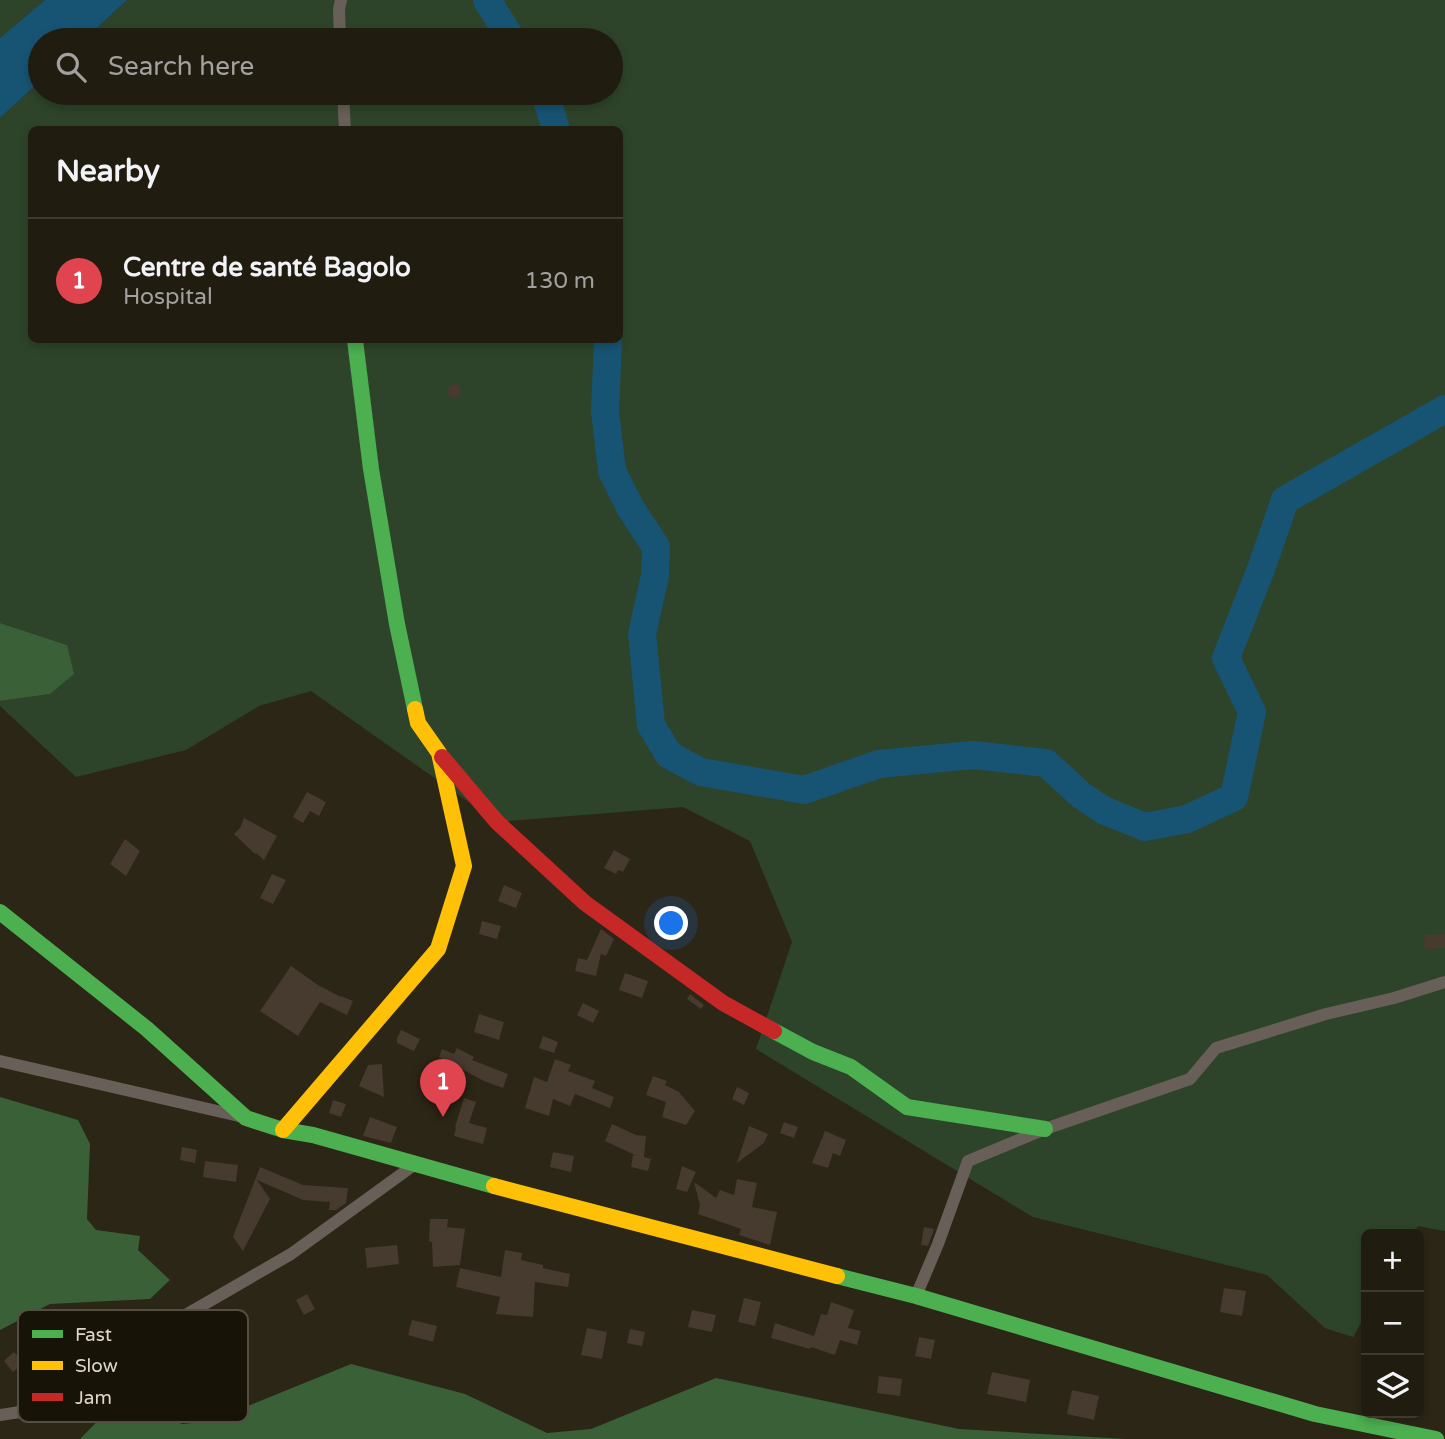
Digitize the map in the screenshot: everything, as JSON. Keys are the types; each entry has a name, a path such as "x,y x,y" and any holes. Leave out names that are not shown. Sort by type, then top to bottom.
{"street":[{"path":"339,28 338,9 341,0"},
{"path":"344,105 345,126"},
{"path":"355,343 371,469 397,624 418,723 439,753 497,822 585,903 723,1003 813,1052 851,1067 907,1107 1045,1129"},
{"path":"283,1130 438,949 464,866 439,753"},
{"path":"0,912 147,1029 246,1118"},
{"path":"916,1296 939,1244 968,1161 1045,1129 1191,1079 1216,1048 1326,1014 1394,998 1445,982"},
{"path":"0,1061 313,1135 414,1165 916,1296 1315,1414 1436,1439"},
{"path":"194,1310 291,1254 414,1165"},
{"path":"0,1415 18,1412"}],"green space":[{"path":"0,0 45,0 0,38"},
{"path":"127,0 1445,0 1445,1231 1418,1226 1416,1229 1361,1229 1361,1323 1353,1337 1325,1328 1267,1275 1033,1217 756,1049 792,942 750,841 683,807 497,822 311,691 259,706 186,750 76,777 0,706 0,701 50,694 67,645 0,623 0,118 28,92 28,105 623,105 623,28 97,28"},
{"path":"0,623 67,645 74,674 50,694 0,701"},
{"path":"0,1097 78,1120 90,1144 87,1219 96,1230 140,1236 138,1250 170,1280 150,1299 50,1304 38,1310 18,1310 18,1321 0,1330"},
{"path":"351,1364 465,1394 547,1433 591,1429 716,1378 959,1429 1126,1439 80,1439 96,1422 248,1422 248,1406"}],"water":[{"path":"45,0 127,0 97,28 28,28 28,92 0,118 0,38"}],"building":[{"path":"454,384 459,386 459,396 454,398 449,396 447,391 449,386"},
{"path":"307,792 326,802 319,816 310,811 303,823 293,817"},
{"path":"244,818 277,836 264,860 234,834"},
{"path":"125,839 140,851 126,876 110,864"},
{"path":"614,850 630,859 623,872 618,870 616,874 604,868"},
{"path":"272,874 286,880 273,904 260,898"},
{"path":"504,885 522,893 516,908 498,901"},
{"path":"664,909 676,919 669,929 656,919"},
{"path":"482,921 501,926 497,939 479,934"},
{"path":"601,929 614,939 606,956 601,954 596,976 575,971 578,958 587,960"},
{"path":"1445,934 1445,948 1425,949 1424,935"},
{"path":"291,966 318,985 353,1001 347,1015 320,1002 298,1036 260,1011"},
{"path":"625,973 648,981 642,998 619,990"},
{"path":"690,994 704,1005 701,1009 687,999"},
{"path":"583,1003 599,1011 593,1023 577,1015"},
{"path":"479,1014 504,1022 499,1040 474,1032"},
{"path":"401,1030 420,1039 414,1051 397,1043"},
{"path":"543,1036 558,1042 554,1053 539,1048"},
{"path":"457,1048 474,1057 472,1060 508,1074 503,1088 439,1057 442,1049 454,1054"},
{"path":"555,1059 571,1065 568,1071 595,1081 592,1088 614,1097 610,1108 575,1094 570,1106 553,1099 549,1116 525,1108 534,1077 547,1082"},
{"path":"382,1064 384,1097 359,1086 368,1065"},
{"path":"653,1076 667,1081 665,1085 679,1092 695,1111 686,1125 662,1117 666,1102 646,1095"},
{"path":"737,1087 749,1093 744,1105 732,1099"},
{"path":"464,1098 476,1102 469,1123 487,1128 483,1144 454,1136"},
{"path":"333,1100 346,1104 341,1117 329,1113"},
{"path":"370,1117 397,1127 391,1143 363,1136"},
{"path":"784,1122 798,1127 794,1138 780,1133"},
{"path":"612,1124 636,1135 646,1136 644,1157 651,1159 648,1171 631,1167 633,1155 637,1156 605,1141"},
{"path":"749,1126 768,1134 764,1143 737,1163"},
{"path":"825,1131 846,1140 840,1156 833,1153 828,1168 812,1163"},
{"path":"182,1147 197,1150 195,1163 180,1160"},
{"path":"553,1152 574,1156 571,1172 550,1167"},
{"path":"205,1161 238,1165 236,1182 203,1177"},
{"path":"682,1166 696,1172 687,1192 676,1189"},
{"path":"260,1167 303,1185 348,1188 346,1203 336,1210 329,1210 330,1202 303,1200 257,1180 270,1199 243,1251 233,1237"},
{"path":"737,1179 757,1183 752,1207 777,1212 770,1245 739,1235 741,1229 698,1214 700,1205 694,1182 716,1198 720,1190 734,1195"},
{"path":"430,1219 448,1219 447,1227 465,1229 460,1265 433,1267 432,1242 429,1241"},
{"path":"924,1227 934,1229 928,1246 921,1245"},
{"path":"397,1245 399,1264 367,1268 365,1248"},
{"path":"505,1250 522,1253 521,1260 570,1274 568,1287 535,1282 533,1317 496,1314 500,1297 456,1287 460,1268 501,1277"},
{"path":"1224,1288 1246,1291 1242,1316 1220,1312"},
{"path":"307,1294 315,1309 304,1315 296,1300"},
{"path":"744,1298 761,1302 755,1326 738,1322"},
{"path":"831,1302 854,1310 848,1328 861,1331 857,1345 840,1340 835,1355 771,1338 775,1323 814,1336 821,1314 827,1315"},
{"path":"692,1310 716,1315 712,1332 688,1327"},
{"path":"412,1320 437,1326 433,1342 408,1335"},
{"path":"587,1328 607,1332 602,1359 581,1355"},
{"path":"630,1329 645,1332 642,1346 627,1343"},
{"path":"919,1337 935,1340 931,1359 915,1356"},
{"path":"14,1352 18,1357 18,1368 13,1372 4,1361"},
{"path":"992,1372 1030,1380 1026,1402 987,1394"},
{"path":"879,1376 902,1379 900,1396 877,1393"},
{"path":"1072,1390 1099,1396 1094,1420 1067,1414"}],"waterway":[{"path":"487,0 504,28"},
{"path":"549,105 555,126"},
{"path":"608,343 605,411 612,471 630,507 656,547 655,576 642,634 651,725 669,755 701,772 804,790 879,764 973,755 1046,763 1081,795 1103,810 1145,827 1187,819 1234,797 1252,712 1226,658 1285,500 1445,409"}],"traffic: fast":[{"path":"355,343 371,469 397,624 415,709"},
{"path":"0,912 147,1029 246,1118 494,1186"},
{"path":"774,1031 813,1052 851,1067 907,1107 1045,1129"},
{"path":"837,1276 916,1296 1315,1414 1436,1439"}],"traffic: slow":[{"path":"283,1130 438,949 464,866 439,753 418,723 415,709"},
{"path":"494,1186 837,1276"}],"traffic: jam":[{"path":"442,757 497,822 585,903 723,1003 774,1031"}],"place":[{"name":"Centre de santé Bagolo","path":"443,1117"}]}
